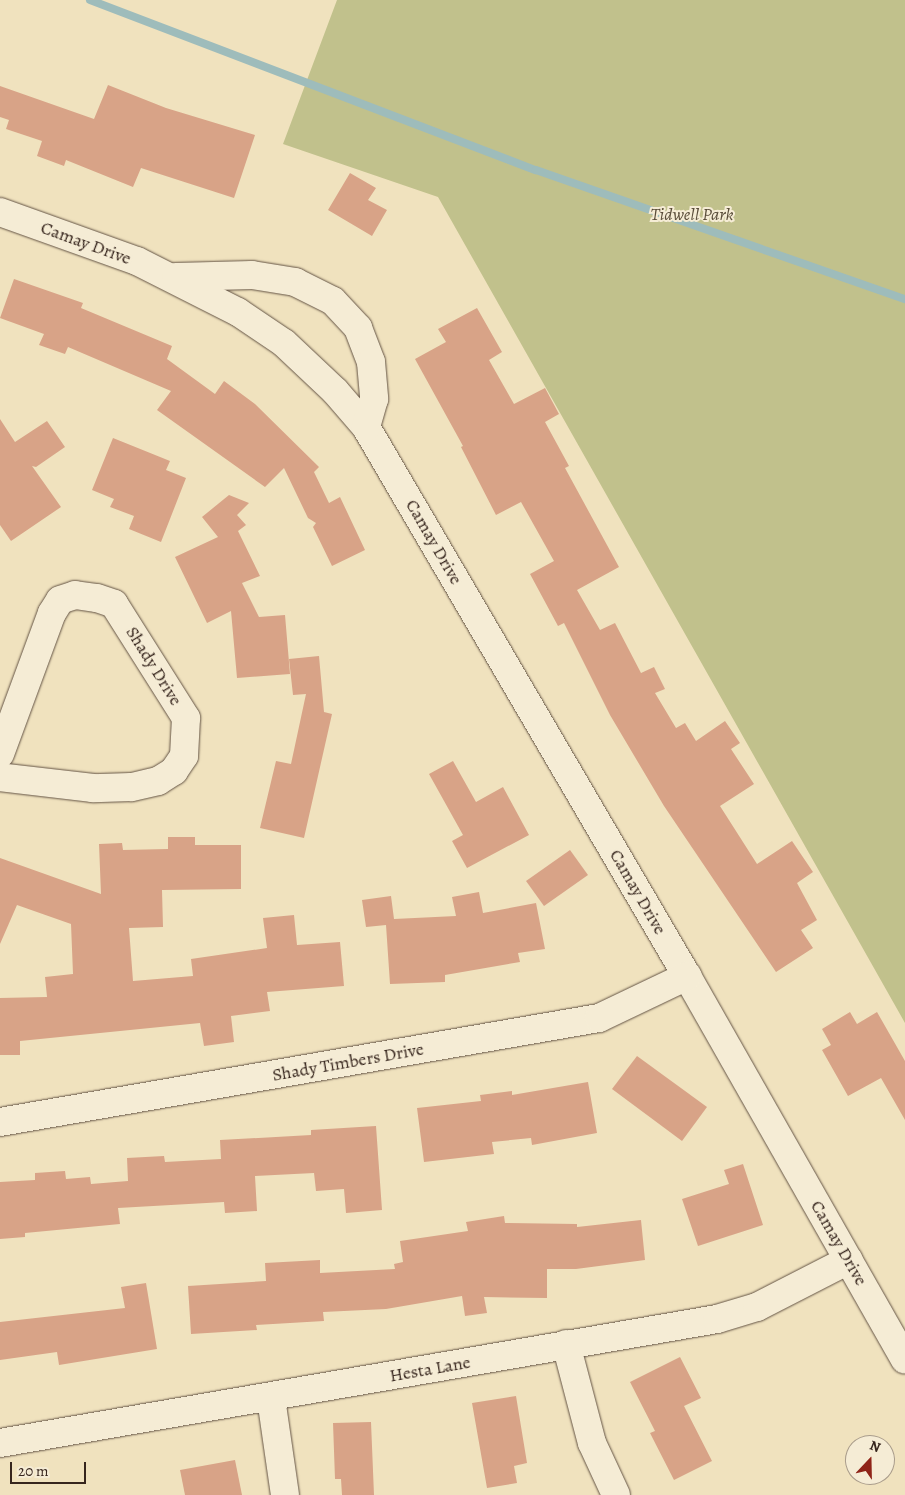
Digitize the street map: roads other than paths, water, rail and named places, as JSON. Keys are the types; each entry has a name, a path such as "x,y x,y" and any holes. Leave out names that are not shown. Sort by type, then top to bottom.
{"street":[{"name":"Camay Drive","path":"0,212 137,261 238,312 284,343 335,391 366,427 687,976 905,1359"},
{"name":"Camay Drive","path":"170,277 252,275 295,282 332,301 358,328 370,362 374,399 366,427"},
{"name":"Shady Drive","path":"0,754 52,613 60,600 74,596 97,598 114,604 186,718 184,756 174,771 158,782 131,787 93,788 0,777"},
{"name":"Shady Timbers Drive","path":"0,1122 599,1018 687,976"},
{"name":"Hesta Lane","path":"0,1443 271,1398 566,1344 717,1319 757,1307 849,1260"},
{"path":"566,1344 592,1443 616,1495"},
{"path":"271,1398 285,1495"}],"waterway":[{"path":"90,0 536,170 905,299"}],"park label":[{"name":"Tidwell Park","path":"692,214"}]}
